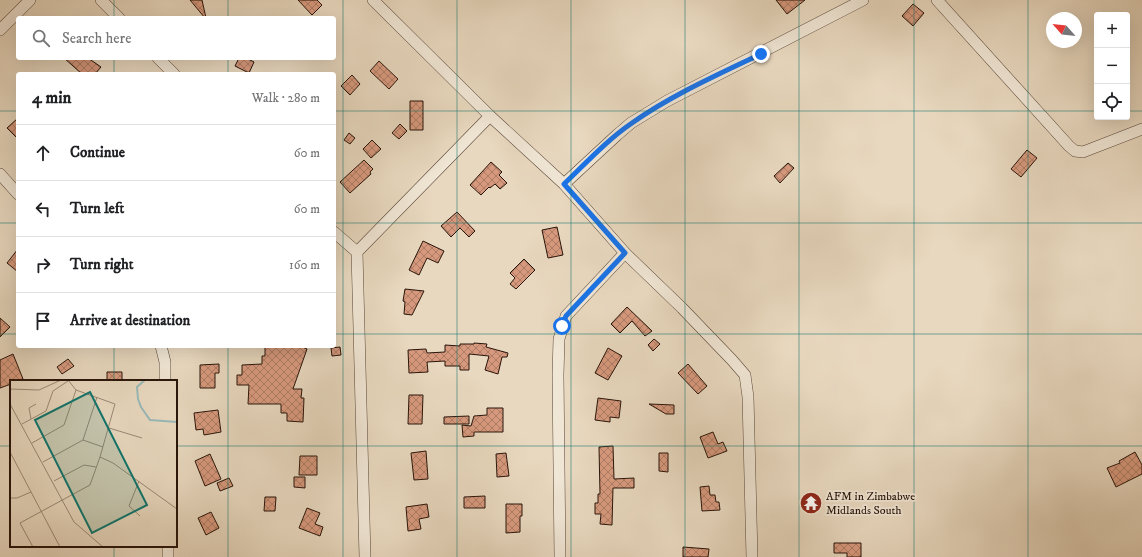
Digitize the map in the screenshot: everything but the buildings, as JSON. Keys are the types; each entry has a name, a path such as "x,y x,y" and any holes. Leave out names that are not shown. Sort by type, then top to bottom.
{"street":[{"path":"0,30 30,0"},
{"path":"101,0 117,16"},
{"path":"373,0 490,116 564,184 625,253 682,308 745,375 748,397 752,557"},
{"path":"564,184 631,123 667,101 864,0"},
{"path":"937,0 1069,146 1076,151 1083,152 1142,129"},
{"path":"160,60 172,72"},
{"path":"365,557 357,252 490,116"},
{"path":"0,174 16,192"},
{"path":"336,234 357,252"},
{"path":"560,557 559,339 566,316 625,253"},
{"path":"162,348 165,362 165,380"}],"place":[{"name":"AFM in Zimbabwe Midlands South","path":"811,503"}],"route":[{"path":"562,326 566,316 625,253 564,184 631,123 667,101 761,54"}]}
